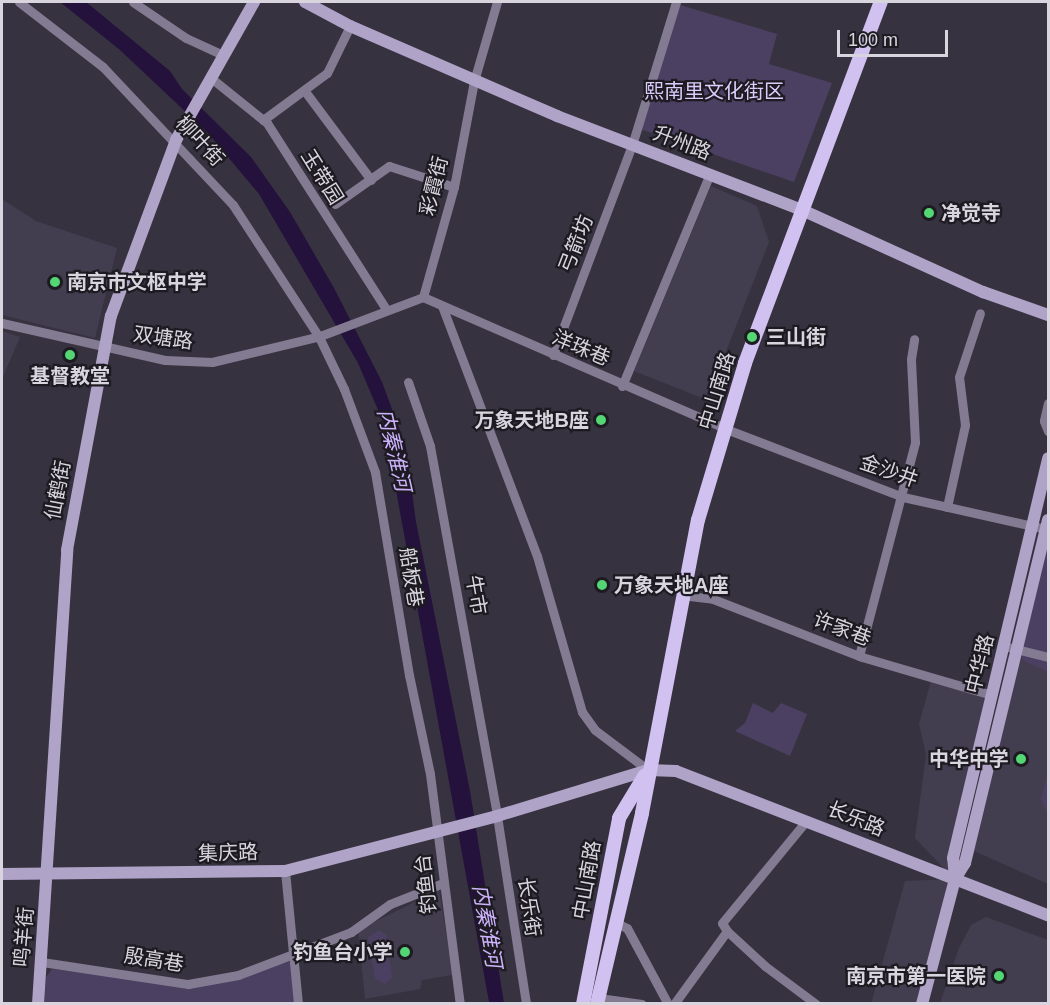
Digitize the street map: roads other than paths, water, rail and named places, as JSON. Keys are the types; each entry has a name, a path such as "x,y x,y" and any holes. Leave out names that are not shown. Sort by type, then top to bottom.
{"main road":[{"path":"211,78 254,2"},
{"name":"升州路","path":"305,2 350,26 474,81 802,210 983,292 1048,315"},
{"name":"中山南路","path":"598,1001 642,813 681,595 698,520 745,363 882,2"},
{"name":"仙鹤街","path":"48,874 54,711 67,550 111,316 176,140 211,78"},
{"name":"中华路","path":"955,879 952,858 1048,459"},
{"name":"中华路","path":"922,1004 955,879 964,863 1047,524"},
{"path":"497,816 648,770"},
{"name":"中山南路","path":"583,1004 619,818 648,770"},
{"name":"长乐路","path":"648,770 693,774 1048,915"},
{"name":"集庆路","path":"2,874 285,871 497,816"},
{"name":"鸣羊街","path":"38,1004 48,874"}],"street":[{"name":"柳叶街","path":"19,2 103,68 176,140 233,204 320,337"},
{"path":"133,2 186,38 223,56"},
{"name":"彩霞街","path":"423,297 453,186 474,81 497,2"},
{"name":"弓箭坊","path":"553,356 632,145 676,2"},
{"path":"263,120 327,73 350,26"},
{"name":"玉带园","path":"211,78 263,120 386,309"},
{"path":"304,90 371,180"},
{"path":"335,204 389,166 453,186"},
{"path":"622,386 710,174"},
{"path":"386,309 423,297"},
{"name":"洋珠巷","path":"423,297 553,356 726,429"},
{"path":"441,306 537,556 582,711 595,730 648,770"},
{"name":"双塘路","path":"2,323 165,360 212,362 320,337 386,309"},
{"path":"947,507 965,425 959,377 980,313"},
{"name":"船板巷","path":"320,337 375,472 438,832"},
{"path":"860,656 903,497 915,442 911,359 914,339"},
{"name":"牛市","path":"408,382 430,446 497,816"},
{"path":"1048,403 1044,421 1048,431"},
{"name":"金沙井","path":"726,429 903,497 1033,525 1047,524"},
{"name":"许家巷","path":"681,595 713,599 860,656 992,695"},
{"path":"1004,646 1048,658"},
{"name":"长乐街","path":"497,816 526,1004"},
{"path":"806,820 722,923 727,931 765,966 816,1004"},
{"name":"钓鱼台","path":"438,832 460,1004"},
{"path":"285,871 298,1004"},
{"name":"殷高巷","path":"42,962 188,984 238,975 294,957 351,932 390,904 443,883"},
{"path":"615,922 627,928 668,1004"},
{"path":"674,1004 727,931"},
{"path":"598,1001 642,1004"}],"water":[{"name":"内秦淮河","path":"60,2 86,2 170,71 182,89 251,157 290,212 334,288 382,382 406,447 416,522 470,791 504,1003 489,1002 384,424 358,363 259,194 208,133 120,50"}],"place":[{"name":"净觉寺","path":"929,213"},
{"name":"南京市文枢中学","path":"55,282"},
{"name":"三山街","path":"752,337"},
{"name":"基督教堂","path":"70,355"},
{"name":"万象天地B座","path":"601,420"},
{"name":"万象天地A座","path":"602,585"},
{"name":"中华中学","path":"1021,759"},
{"name":"钓鱼台小学","path":"405,952"},
{"name":"南京市第一医院","path":"999,976"}],"park label":[{"name":"熙南里文化街区","path":"714,91"}]}
